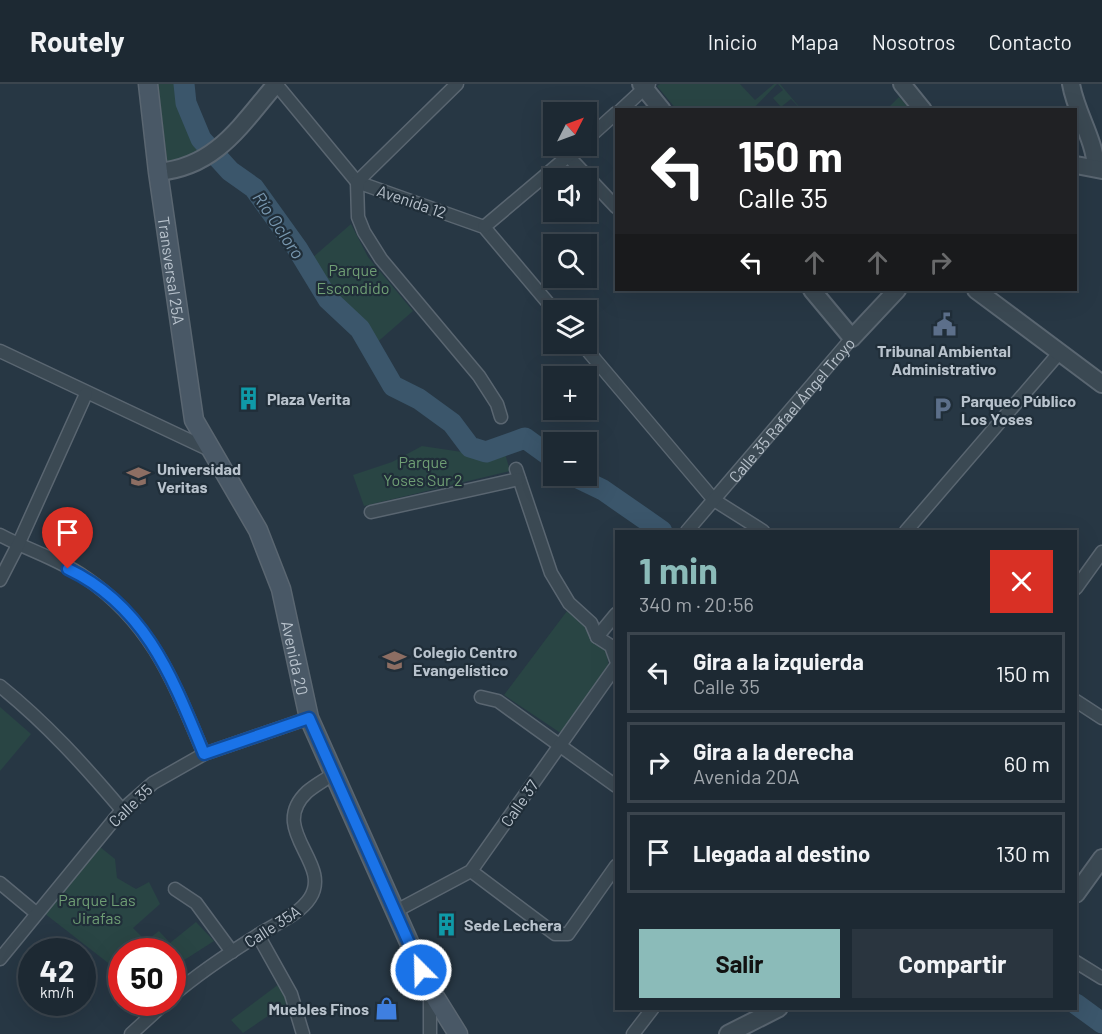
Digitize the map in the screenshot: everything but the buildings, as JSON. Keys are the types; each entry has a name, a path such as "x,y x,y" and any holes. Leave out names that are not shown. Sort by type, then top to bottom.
{"main road":[{"name":"Transversal 25A","path":"148,84 158,172 194,420 212,451"},
{"name":"Avenida 20","path":"212,451 258,530 274,568 286,610 309,718 430,989 458,1034"}],"street":[{"path":"158,172 187,167 222,146 276,84"},
{"name":"Avenida 12","path":"276,84 357,182 484,227"},
{"path":"457,84 357,182 358,217 364,232 381,259 479,376 497,404 501,417"},
{"path":"902,84 921,108"},
{"path":"1071,84 1073,97 1099,168 1077,165"},
{"path":"623,108 645,86 661,108"},
{"path":"597,130 615,114"},
{"path":"546,300 484,227 568,156 615,206"},
{"path":"813,291 852,338"},
{"name":"Calle 35 Rafael Ángel Troyo","path":"688,530 852,338 896,291"},
{"path":"977,291 1102,384"},
{"path":"0,351 86,394 212,451"},
{"path":"907,530 1060,352"},
{"path":"590,354 714,500 761,530"},
{"path":"0,580 86,394"},
{"path":"172,433 184,429 194,420"},
{"path":"371,512 517,474 551,573 569,603 591,623 597,637 611,646 615,657"},
{"path":"0,536 84,577 111,597 135,622 165,663 204,754"},
{"path":"1077,587 1102,552"},
{"path":"597,637 615,615"},
{"name":"Calle 37","path":"396,911 471,871 615,667"},
{"path":"0,686 33,713 76,756 122,810"},
{"path":"481,697 498,701 615,785"},
{"path":"1077,702 1102,718"},
{"name":"Calle 35","path":"0,958 122,810 168,772 204,754 309,718"},
{"name":"Calle 35A","path":"186,986 232,952 295,913 313,892 315,877 296,834 294,816 306,793 333,774"},
{"path":"1077,893 1102,858"},
{"path":"471,871 555,934 562,936 568,934 615,867"},
{"path":"0,883 36,913"},
{"path":"175,889 196,903 232,952"},
{"path":"258,935 291,994 303,1034"},
{"path":"1077,963 1102,978"},
{"path":"430,989 430,1034"},
{"path":"633,1034 651,1010"},
{"path":"728,1034 775,1010"},
{"path":"131,1034 151,1016"}],"green space":[{"path":"158,84 179,84 181,104 205,150 185,160 167,161"},
{"path":"660,84 740,84 755,100 777,84 754,108 675,108 657,86"},
{"path":"778,84 800,108 791,99 781,107 773,98 783,90"},
{"path":"899,97 909,108 888,108"},
{"name":"Parque Escondido","path":"351,224 368,257 413,311 374,345 365,326 333,296 311,259"},
{"name":"Parque Yoses Sur 2","path":"422,446 489,456 504,450 510,471 364,506 353,475 392,462"},
{"path":"567,611 605,644 610,673 565,731 559,732 504,695"},
{"path":"0,707 31,734 0,771"},
{"name":"Parque Las Jirafas","path":"100,847 115,859 117,878 136,889 149,882 160,904 133,928 143,938 108,938 108,963 96,954 96,938 76,938 44,913"},
{"name":"Parque Las Jirafas","path":"196,922 214,941 186,959 186,938 176,938"},
{"name":"Parque Las Jirafas","path":"159,931 165,938 150,938"},
{"path":"279,984 290,1001 243,1033 231,1020"}],"waterway":[{"name":"Río Ocloro","path":"184,84 186,103 201,139 230,171 254,188 297,248 328,299 360,329 393,386 419,399 452,423 470,447 486,452 525,438 543,451"},
{"name":"Río Ocloro","path":"595,486 661,530"},
{"name":"Río Ocloro","path":"1077,1005 1102,1023"}],"place":[{"name":"Tribunal Ambiental Administrativo","path":"944,325"},
{"name":"Plaza Verita","path":"249,398"},
{"name":"Parqueo Público Los Yoses","path":"943,409"},
{"name":"Universidad Veritas","path":"139,477"},
{"name":"Colegio Centro Evangelístico","path":"395,660"},
{"name":"Sede Lechera","path":"446,924"},
{"name":"Muebles Finos","path":"387,1008"}],"route":[{"path":"68,569 84,577 111,597 155,647 172,676 204,754 309,718 421,970"}]}
